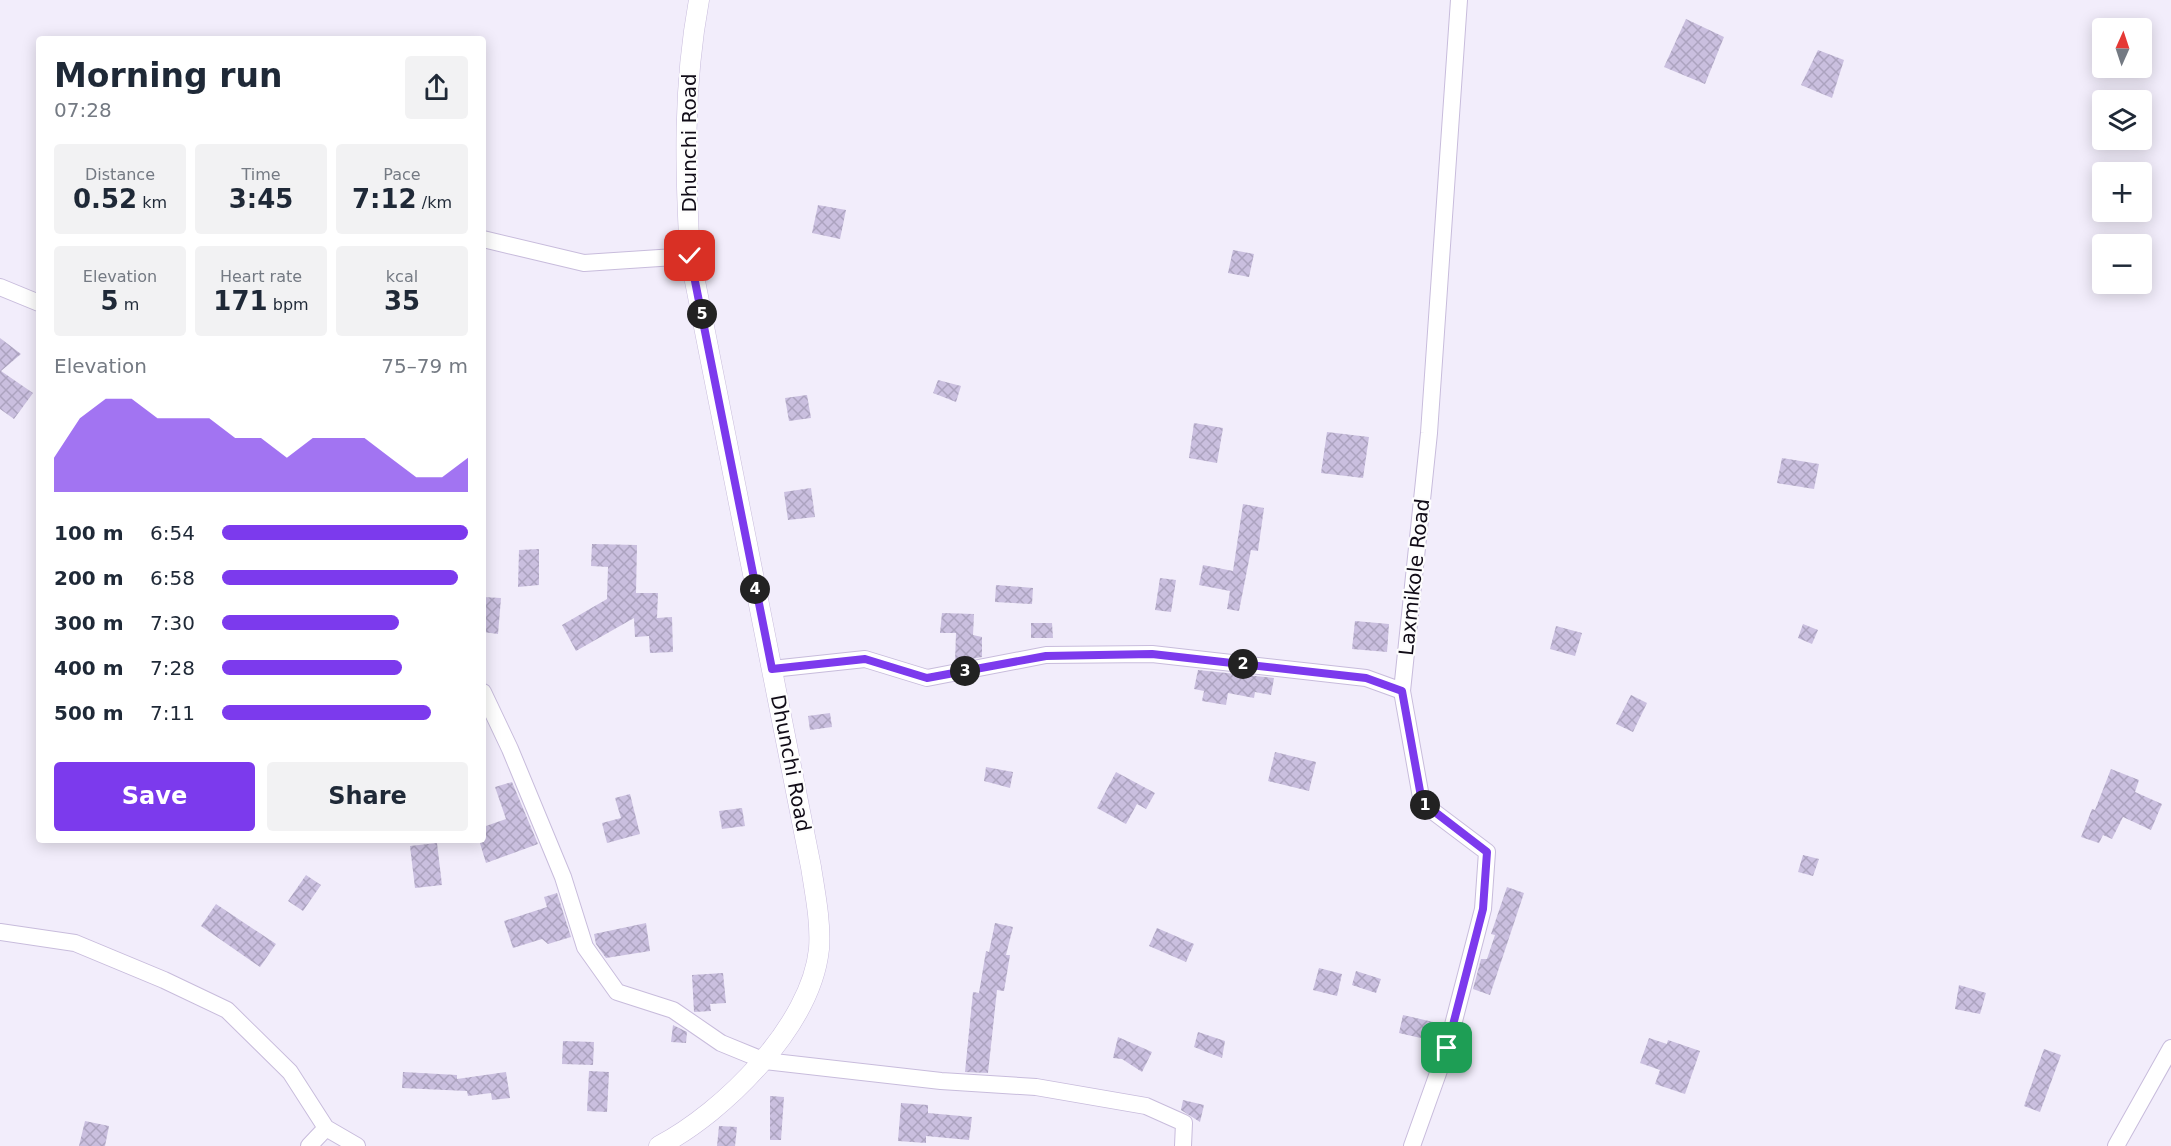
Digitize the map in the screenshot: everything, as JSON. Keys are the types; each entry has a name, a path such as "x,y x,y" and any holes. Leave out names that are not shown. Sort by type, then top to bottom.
{"street":[{"name":"Dhunchi Road","path":"659,1146 716,1108 765,1061 793,1017 812,978 819,948 812,867 690,256 684,152 690,50 699,0"},
{"name":"Laxmikole Road","path":"1412,1146 1447,1048 1483,909 1487,852 1422,802 1402,691 1429,433 1459,0"},
{"path":"486,240 584,263 690,256"},
{"path":"0,287 36,302"},
{"path":"772,669 865,659 927,678 1046,656 1152,654 1366,678 1402,691"},
{"path":"486,698 510,748 563,877 585,947 617,992 673,1010 721,1042 765,1061 941,1081 1036,1087 1146,1106 1184,1123 1183,1146"},
{"path":"0,932 75,943 164,980 227,1010 290,1072 326,1128 357,1146"},
{"path":"2116,1146 2171,1047"},
{"path":"309,1146 326,1128"}],"building":[{"path":"1686,19 1724,37 1705,84 1664,67"},
{"path":"1818,50 1844,60 1832,98 1801,85"},
{"path":"818,205 846,210 840,239 812,233"},
{"path":"1233,250 1254,254 1249,277 1228,273"},
{"path":"0,338 21,354 1,371 33,393 14,419 0,409"},
{"path":"938,380 961,386 956,402 933,393"},
{"path":"807,395 811,418 789,421 785,398"},
{"path":"1194,423 1223,428 1217,463 1189,458"},
{"path":"1327,432 1369,437 1363,478 1321,473"},
{"path":"1782,458 1819,464 1814,489 1777,483"},
{"path":"811,488 815,517 788,520 784,492"},
{"path":"1243,504 1264,508 1258,551 1251,550 1239,611 1227,609 1230,591 1199,585 1203,565 1233,571"},
{"path":"592,544 637,545 636,593 658,593 657,618 672,617 673,652 650,653 649,636 635,637 634,618 576,651 562,625 607,599 608,567 591,566"},
{"path":"539,549 539,585 518,587 519,550"},
{"path":"1160,578 1176,580 1171,612 1155,610"},
{"path":"996,585 1033,588 1032,604 995,602"},
{"path":"486,597 501,598 498,634 486,632"},
{"path":"942,613 974,614 973,635 982,637 982,657 955,662 956,633 940,633"},
{"path":"1355,621 1389,624 1387,652 1352,649"},
{"path":"1031,623 1052,623 1053,638 1031,638"},
{"path":"1803,624 1818,630 1812,644 1798,638"},
{"path":"1556,626 1582,633 1575,656 1550,649"},
{"path":"1198,670 1274,678 1271,695 1255,692 1254,698 1228,693 1226,705 1202,701 1204,691 1194,689"},
{"path":"1631,695 1647,703 1633,732 1616,724"},
{"path":"830,713 832,727 810,730 808,716"},
{"path":"1275,752 1316,762 1309,791 1268,781"},
{"path":"986,767 1013,772 1010,788 984,781"},
{"path":"2111,769 2139,780 2135,792 2162,804 2151,830 2123,817 2112,839 2103,835 2099,843 2081,837 2092,809 2095,810"},
{"path":"1116,772 1155,793 1146,809 1137,804 1126,824 1097,808"},
{"path":"512,782 538,844 486,863 480,843 486,843 486,826 506,819 495,787"},
{"path":"630,794 640,834 607,843 602,823 621,818 615,798"},
{"path":"742,808 745,826 722,829 719,811"},
{"path":"437,843 442,885 415,888 410,846"},
{"path":"1803,855 1819,859 1813,876 1798,872"},
{"path":"306,875 321,885 303,911 288,901"},
{"path":"1507,887 1524,893 1490,995 1473,989 1481,959 1487,959 1495,935 1491,934"},
{"path":"557,893 571,937 548,944 542,939 513,948 504,921 547,907 544,897"},
{"path":"216,904 276,944 260,967 201,926"},
{"path":"646,923 650,951 606,958 596,944 594,934"},
{"path":"995,923 1013,927 1006,955 1010,955 1004,991 997,990 988,1073 965,1072 973,992 979,993 986,951 989,952"},
{"path":"1157,928 1194,944 1186,962 1149,946"},
{"path":"1319,968 1342,974 1337,996 1313,990"},
{"path":"1356,971 1381,979 1376,993 1352,985"},
{"path":"723,973 726,1003 710,1004 711,1011 694,1012 692,975"},
{"path":"1959,985 1986,993 1980,1014 1955,1009"},
{"path":"1403,1015 1442,1024 1438,1042 1399,1033"},
{"path":"673,1025 687,1032 686,1043 671,1042"},
{"path":"1198,1032 1225,1041 1222,1058 1194,1047"},
{"path":"1118,1037 1152,1052 1142,1072 1122,1059 1113,1058"},
{"path":"1649,1038 1667,1044 1668,1040 1700,1051 1685,1094 1655,1084 1660,1070 1640,1063"},
{"path":"563,1041 594,1042 593,1065 562,1064"},
{"path":"2044,1049 2061,1055 2040,1112 2024,1106"},
{"path":"589,1071 609,1072 607,1112 587,1111"},
{"path":"403,1072 457,1075 457,1079 506,1072 510,1098 492,1100 491,1093 468,1096 467,1091 402,1088"},
{"path":"770,1096 784,1097 781,1140 770,1140"},
{"path":"1183,1100 1204,1105 1200,1122 1181,1110"},
{"path":"901,1103 928,1105 928,1113 972,1117 969,1140 926,1136 926,1143 898,1141"},
{"path":"85,1121 109,1126 105,1146 79,1146"},
{"path":"719,1126 737,1127 735,1146 717,1146"}],"route":[{"path":"690,256 772,669 865,659 927,678 1046,656 1152,654 1366,678 1402,691 1422,802 1487,852 1483,909 1460,990 1447,1048"}]}
